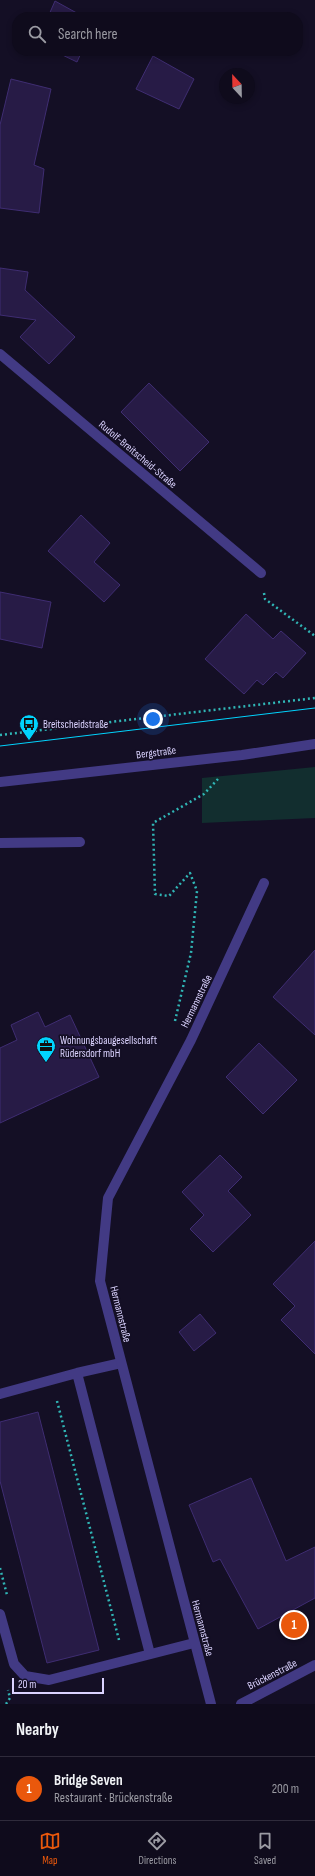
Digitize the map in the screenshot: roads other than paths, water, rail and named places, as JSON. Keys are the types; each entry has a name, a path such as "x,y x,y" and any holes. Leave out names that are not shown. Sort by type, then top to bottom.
{"street":[{"name":"Rudolf-Breitscheid-Straße","path":"0,354 261,573"},
{"name":"Bergstraße","path":"0,782 242,755 315,744"},
{"path":"0,843 80,842"},
{"name":"Hermannstraße","path":"211,1704 100,1281 108,1198 190,1040 264,883"},
{"path":"0,1394 76,1373 121,1363"},
{"path":"76,1373 150,1654"},
{"path":"0,1614 14,1664 25,1676 49,1680 194,1643"},
{"name":"Brückenstraße","path":"241,1704 315,1665"}],"tram line":[{"path":"0,746 315,708"}],"place":[{"name":"Breitscheidstraße","path":"29,741"},
{"name":"Wohnungsbaugesellschaft Rüdersdorf mbH","path":"46,1063"},
{"name":"Bridge Seven","path":"294,1625"}]}
